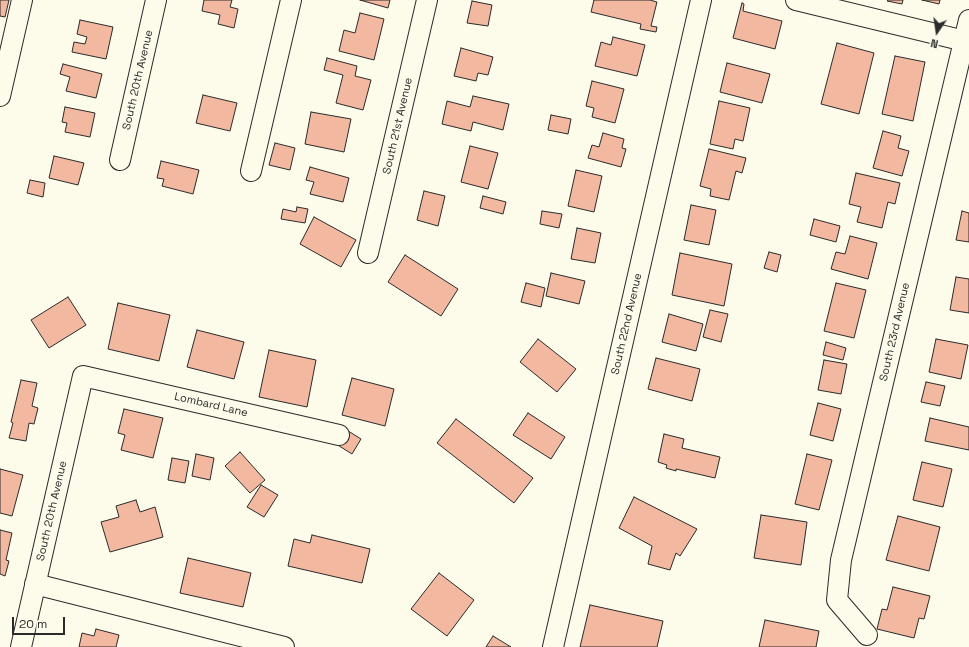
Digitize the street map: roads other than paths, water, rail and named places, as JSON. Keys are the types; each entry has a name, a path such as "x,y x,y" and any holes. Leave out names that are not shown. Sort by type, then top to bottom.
{"street":[{"path":"0,96 22,0"},
{"name":"South 20th Avenue","path":"120,160 156,0"},
{"path":"251,171 291,0"},
{"name":"South 21st Avenue","path":"368,253 427,0"},
{"name":"South 22nd Avenue","path":"553,647 701,0"},
{"path":"796,0 966,41"},
{"name":"South 23rd Avenue","path":"866,635 837,600 841,560 966,41 969,20"},
{"name":"South 20th Avenue","path":"20,647 83,376"},
{"name":"Lombard Lane","path":"83,376 339,435"},
{"path":"35,584 284,647"}]}
